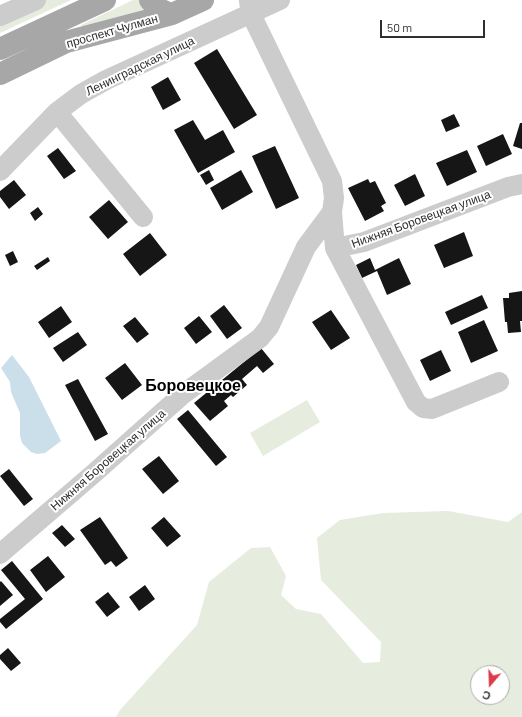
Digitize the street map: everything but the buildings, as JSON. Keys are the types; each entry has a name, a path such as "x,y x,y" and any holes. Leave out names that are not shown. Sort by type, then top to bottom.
{"main road":[{"name":"проспект Чулман","path":"0,49 105,0"},
{"path":"150,0 154,6 161,11 172,14"},
{"name":"проспект Чулман","path":"0,74 66,42 172,14 204,0"}],"street":[{"path":"0,16 36,0"},
{"name":"Ленинградская улица","path":"0,171 57,112 81,94 250,7 280,0"},
{"path":"250,7 332,181 334,198 332,212"},
{"path":"57,112 143,217"},
{"name":"Нижняя Боровецкая улица","path":"332,212 335,248 364,242 508,187 522,184"},
{"name":"Нижняя Боровецкая улица","path":"0,554 92,475 182,394 260,338 269,327 306,247 332,212"},
{"path":"335,248 416,402 423,408 432,409 499,382"}],"shaded area":[{"path":"44,0 71,0 0,33 0,20"},
{"path":"133,0 146,0 151,9 82,27 81,25"},
{"path":"307,400 320,422 263,456 250,433"},
{"path":"448,511 508,522 522,512 522,717 116,717 120,710 197,625 209,582 251,548 270,547 286,576 281,595 296,609 321,614 363,663 380,662 381,642 321,580 317,538 340,520 383,513"}],"water":[{"path":"12,355 29,377 61,441 45,453 37,454 31,452 22,443 20,436 20,413 11,392 10,382 1,368"}],"district":[{"name":"Боровецкое","path":"193,386"}]}
